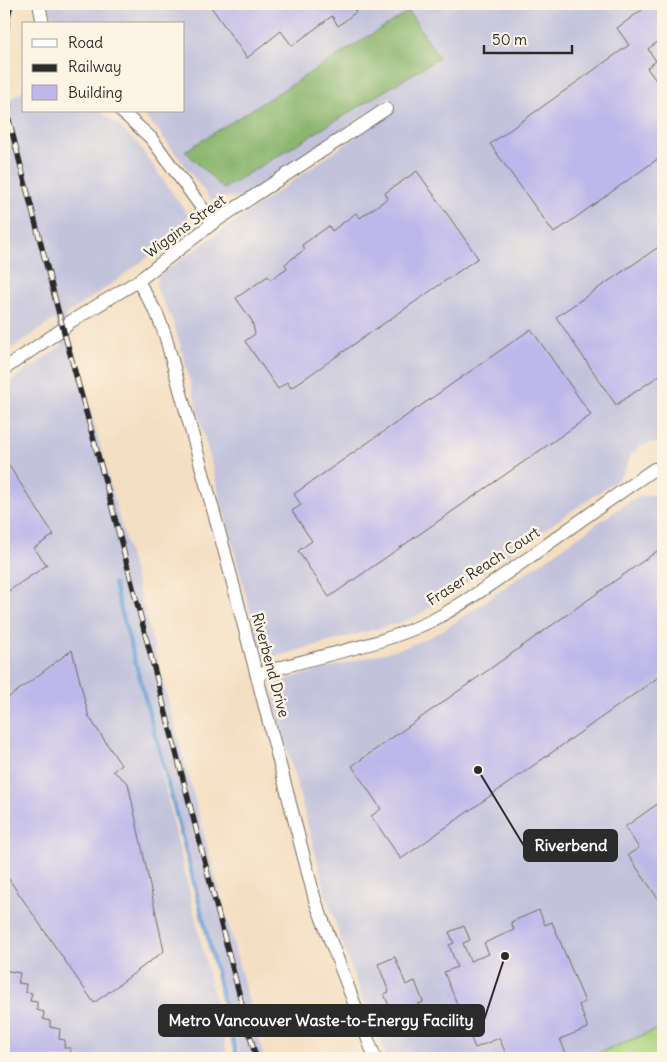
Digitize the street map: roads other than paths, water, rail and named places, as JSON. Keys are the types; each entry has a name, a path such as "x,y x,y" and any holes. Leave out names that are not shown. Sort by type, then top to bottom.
{"street":[{"path":"39,4 43,22"},
{"name":"Wiggins Street","path":"4,369 70,322 138,281 213,223 386,108"},
{"path":"122,112 151,138 213,223"},
{"name":"Riverbend Drive","path":"138,281 158,314 165,336 225,553 315,900 376,1058"},
{"name":"Fraser Reach Court","path":"257,675 275,668 379,641 430,621 455,607 513,568 654,468"}],"waterway":[{"path":"114,584 193,880 237,1058"}],"railway":[{"path":"4,49 11,4"},
{"path":"4,52 4,79 9,107"},
{"path":"4,101 256,1058"}],"place":[{"name":"Riverbend","path":"478,770"},
{"name":"Metro Vancouver Waste-to-Energy Facility","path":"505,956"}]}
